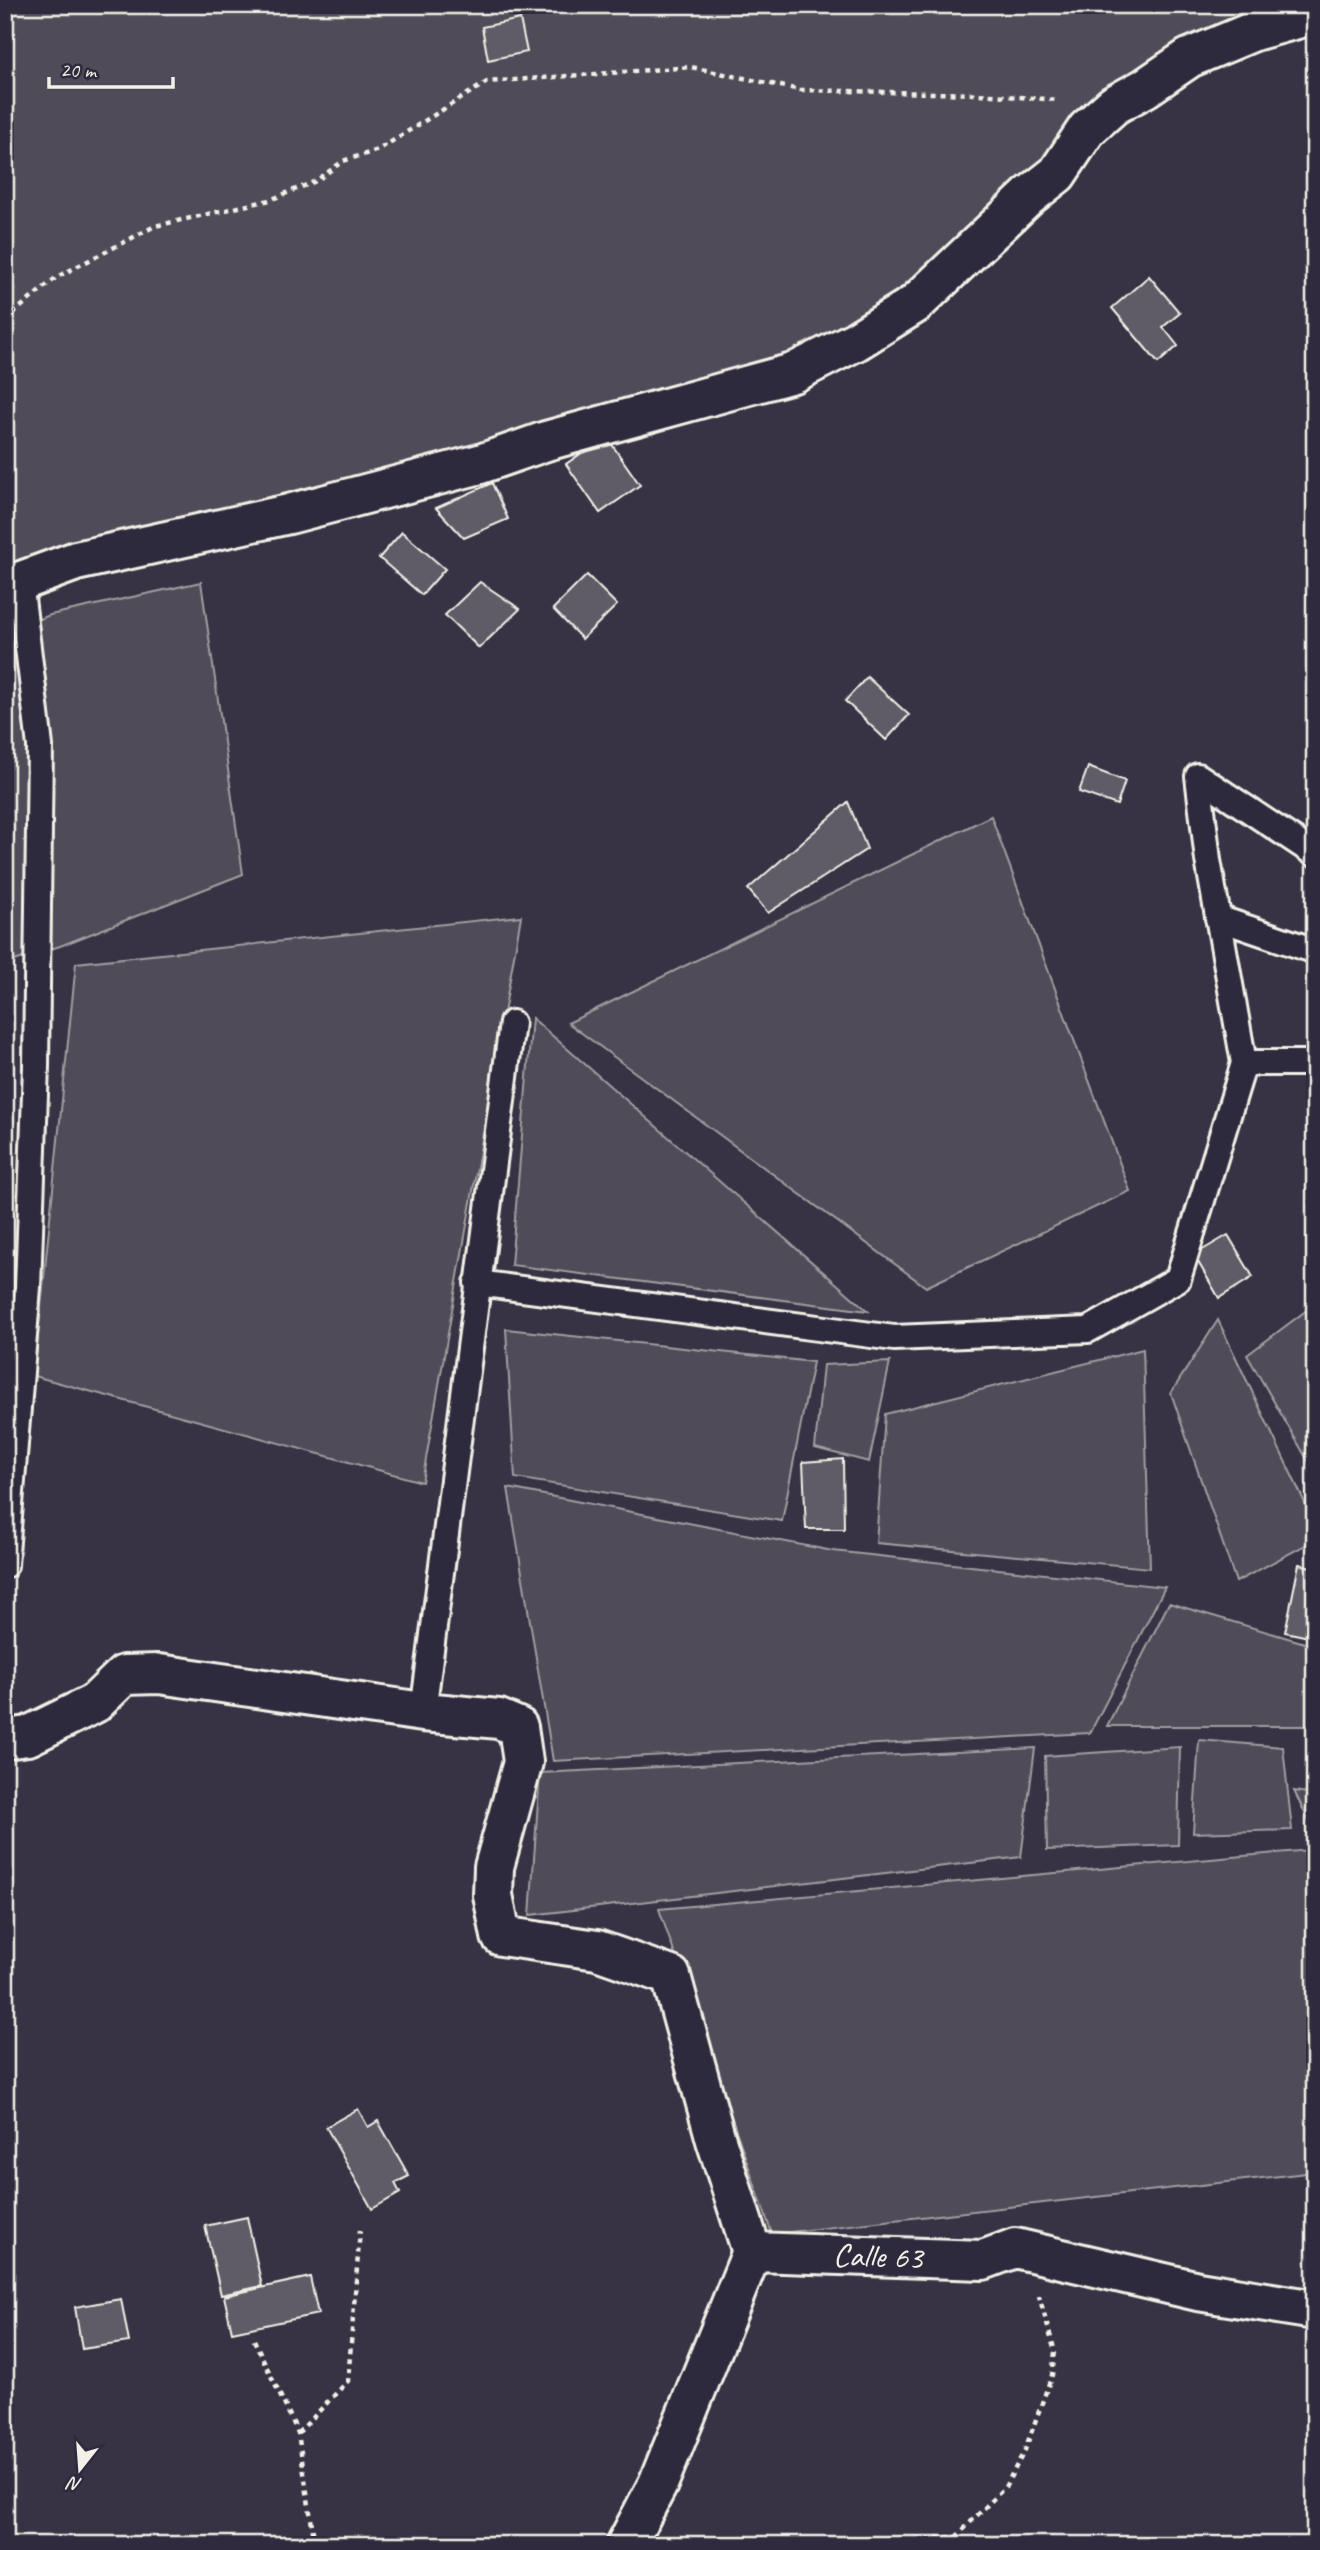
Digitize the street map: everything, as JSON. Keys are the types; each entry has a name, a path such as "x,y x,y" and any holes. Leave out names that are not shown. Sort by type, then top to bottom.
{"street":[{"path":"13,585 76,561 289,514 480,464 546,441 793,373 856,341 915,304 1029,196 1057,174 1087,129 1114,105 1189,58 1254,31 1315,14"},
{"path":"5,1739 28,1735 95,1703 124,1675 159,1674 423,1712 499,1719 518,1727 523,1762 494,1867 493,1895 501,1936 597,1950 671,1976 716,2140 752,2252 658,2484 626,2545"},
{"path":"1015,2249 1198,2291 1315,2310"},
{"name":"Calle 63","path":"752,2252 983,2260 1015,2249"}],"lane":[{"path":"5,1564 28,1287 36,1066 40,746 13,585"},
{"path":"477,1283 894,1338 1088,1330 1178,1279 1244,1063 1218,918 1198,776 1315,854"},
{"path":"1218,918 1315,951"},
{"path":"423,1712 512,1023"},
{"path":"1244,1063 1315,1063"}],"path":[{"path":"5,320 57,277 155,226 270,200 316,181 342,161 378,150 487,82 691,67 800,90 978,94 1114,105"},
{"path":"298,2433 348,2381 360,2230"},
{"path":"916,2539 956,2537 1005,2487 1025,2449 1052,2375 1055,2352 1042,2302 1015,2249"},
{"path":"254,2340 298,2433 315,2545"}],"shaded area":[{"path":"5,5 1315,5 1189,58 856,341 5,587"},
{"path":"201,582 243,874 60,946 5,964 5,632 50,615"},
{"path":"991,816 1130,1191 926,1287 568,1023"},
{"path":"521,916 422,1482 34,1376 76,963"},
{"path":"532,1018 868,1311 511,1265"},
{"path":"1315,1304 1315,1473 1247,1355"},
{"path":"1218,1320 1315,1524 1315,1540 1236,1582 1171,1393"},
{"path":"506,1329 813,1362 782,1521 515,1478"},
{"path":"1143,1349 1150,1568 876,1543 885,1414"},
{"path":"890,1362 869,1462 815,1448 823,1365"},
{"path":"508,1488 833,1551 1165,1587 1090,1733 553,1761"},
{"path":"1169,1603 1315,1646 1315,1726 1107,1726"},
{"path":"1199,1740 1283,1747 1292,1830 1193,1833"},
{"path":"1180,1747 1178,1845 1047,1850 1045,1756"},
{"path":"1035,1748 1021,1857 530,1915 540,1773"},
{"path":"1294,1791 1315,1794 1315,1833"},
{"path":"1310,1850 1315,1861 1315,2172 772,2234 659,1909"}],"building":[{"path":"520,19 527,52 488,60 482,27"},
{"path":"1149,276 1180,313 1163,327 1178,346 1158,363 1112,308"},
{"path":"606,436 640,485 600,513 566,464"},
{"path":"492,483 508,519 464,538 436,508"},
{"path":"402,532 445,569 422,595 379,558"},
{"path":"587,575 617,605 582,639 553,609"},
{"path":"480,582 520,609 479,648 445,615"},
{"path":"867,677 909,715 886,740 845,701"},
{"path":"1088,767 1125,781 1117,805 1079,792"},
{"path":"848,802 867,849 768,913 748,889"},
{"path":"1228,1235 1253,1277 1219,1298 1194,1255"},
{"path":"843,1459 844,1529 806,1529 803,1462"},
{"path":"1299,1564 1315,1568 1315,1620 1309,1637 1285,1632"},
{"path":"358,2109 368,2127 378,2121 409,2176 395,2183 400,2193 372,2209 326,2127"},
{"path":"247,2217 262,2286 221,2295 205,2226"},
{"path":"310,2277 318,2314 232,2332 224,2296"},
{"path":"121,2299 129,2342 82,2349 75,2307"}]}
